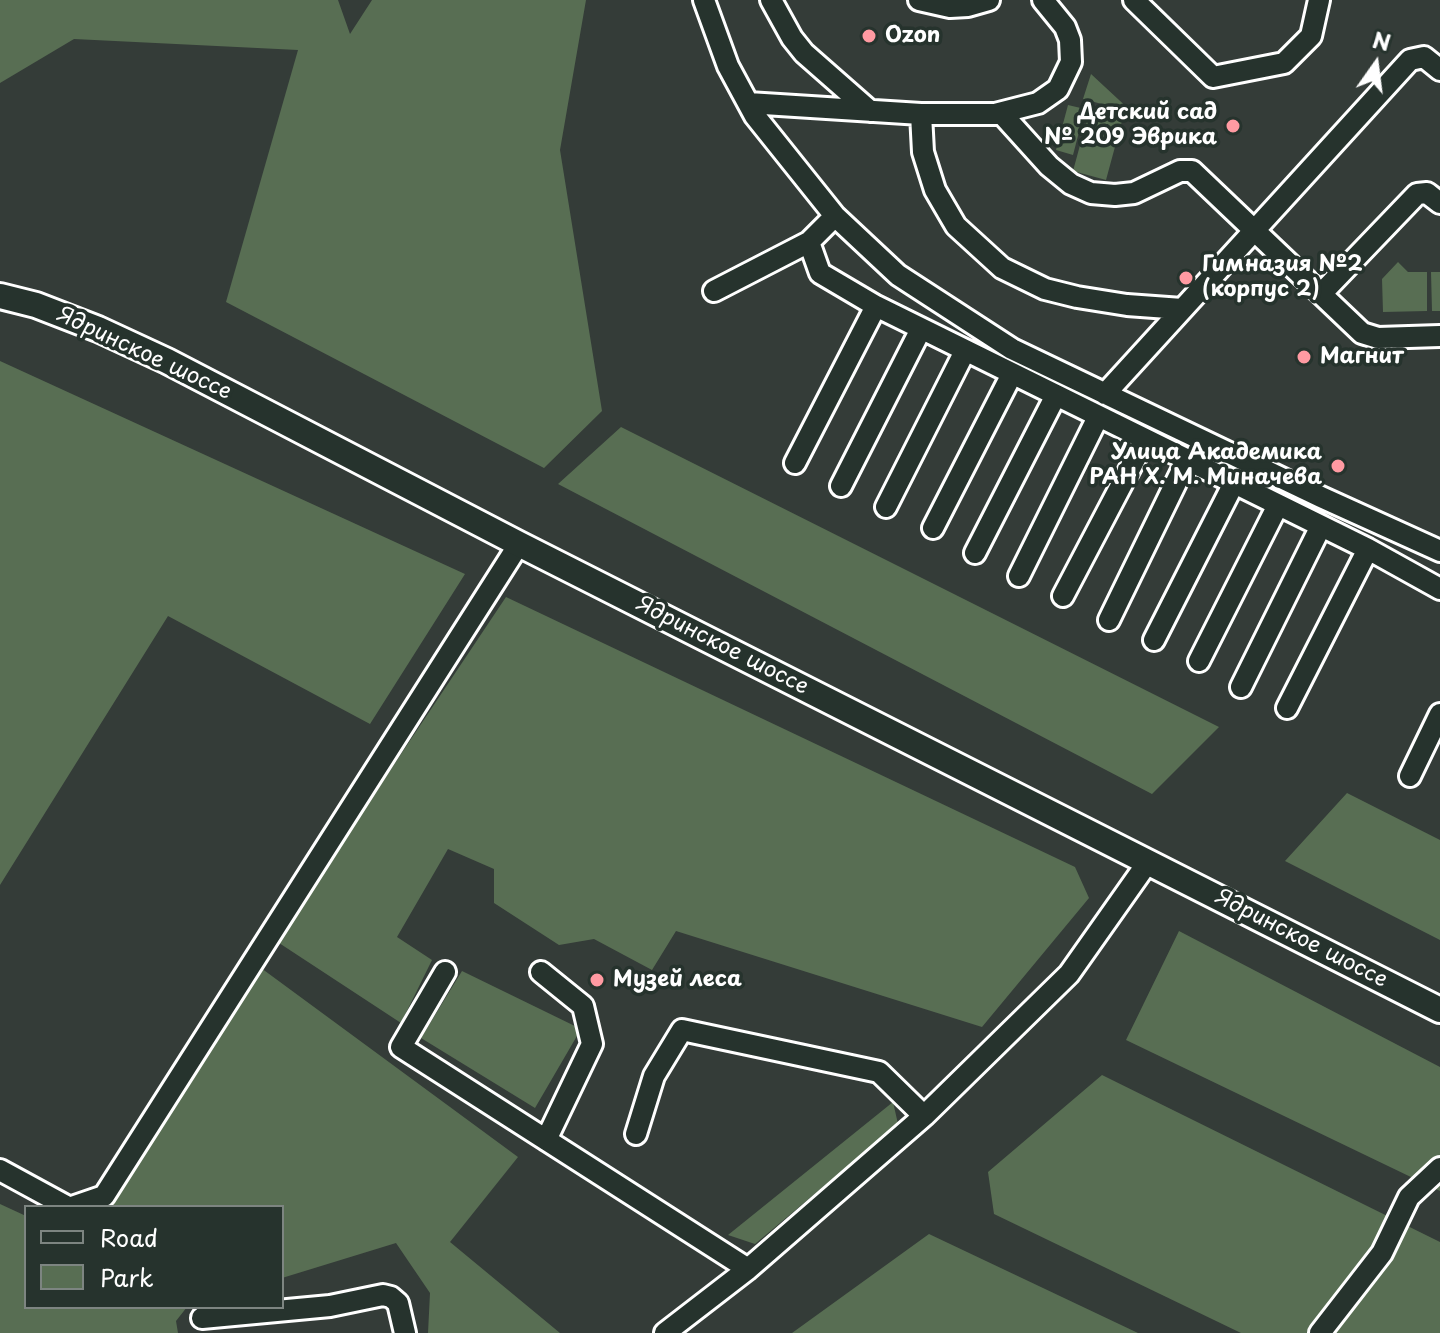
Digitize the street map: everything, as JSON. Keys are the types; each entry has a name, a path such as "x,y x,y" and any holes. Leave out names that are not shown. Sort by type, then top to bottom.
{"main road":[{"name":"Ядринское шоссе","path":"0,296 36,305 98,329 167,361 519,544 1440,1010"}],"street":[{"path":"704,0 728,66 755,116 835,216 898,275 1012,349 1440,551"},
{"path":"771,0 804,53 870,111"},
{"path":"919,0 950,7 989,0"},
{"path":"748,103 921,114 1002,114 1038,103 1058,89 1069,71 1071,47 1060,19 1043,0"},
{"path":"1134,0 1213,77 1284,63 1311,36 1319,0"},
{"path":"1105,394 1410,60 1424,57 1440,70"},
{"path":"921,114 923,152 935,190 962,232 1002,268 1045,289 1077,297 1182,309"},
{"path":"1002,114 1049,166 1071,184 1091,193 1134,193 1180,171 1189,170 1356,329 1369,336 1387,338 1440,336"},
{"path":"1321,294 1417,194 1427,193 1440,203"},
{"path":"714,291 809,242 835,216"},
{"path":"809,242 820,273 876,306 1368,549 1440,589"},
{"path":"795,463 876,306"},
{"path":"841,486 921,329"},
{"path":"886,507 965,351"},
{"path":"933,528 1012,374"},
{"path":"975,553 1056,395"},
{"path":"1019,576 1098,417"},
{"path":"1063,596 1145,440"},
{"path":"1109,620 1187,460"},
{"path":"1154,640 1234,483"},
{"path":"1199,661 1278,505"},
{"path":"1241,687 1321,526"},
{"path":"76,1205 104,1196 519,544"},
{"path":"1287,708 1368,549"},
{"path":"1410,776 1440,714"},
{"path":"665,1333 748,1269 924,1116 1069,974 1148,862"},
{"path":"445,972 401,1047 748,1269"},
{"path":"541,972 583,1006 592,1044 546,1140"},
{"path":"636,1134 654,1076 682,1030 879,1072 924,1116"},
{"path":"1320,1333 1382,1253 1409,1197 1440,1168"},
{"path":"0,1170 66,1205"},
{"path":"202,1318 330,1306 383,1295 398,1303 405,1333"}],"green space":[{"path":"0,0 338,0 350,34 372,0 586,0 560,150 602,411 544,468 226,302 298,50 74,39 0,83"},
{"path":"1091,74 1132,112 1083,99"},
{"path":"1068,105 1085,109 1073,155 1056,150"},
{"path":"1089,112 1122,121 1106,180 1073,171"},
{"path":"1398,262 1408,272 1427,272 1427,311 1383,312 1382,279"},
{"path":"1431,272 1440,272 1440,311 1432,311"},
{"path":"0,361 465,574 370,724 168,616 0,885"},
{"path":"621,427 1219,727 1152,794 558,484"},
{"path":"506,597 1075,867 1089,898 982,1027 676,931 652,970 594,939 559,945 494,903 494,869 448,849 397,937 432,960 401,1023 276,941"},
{"path":"1347,793 1440,840 1440,940 1285,861"},
{"path":"1179,931 1440,1067 1440,1191 1126,1040"},
{"path":"261,968 518,1157 450,1242 560,1333 428,1333 430,1293 396,1243 284,1277 284,1205 108,1205"},
{"path":"462,971 581,1029 535,1108 421,1038"},
{"path":"1102,1075 1440,1242 1440,1333 1241,1333 994,1214 988,1172"},
{"path":"893,1102 898,1124 755,1244 728,1235"},
{"path":"0,1204 24,1215 24,1309 185,1309 176,1321 178,1333 0,1333"},
{"path":"929,1234 1138,1333 792,1333"}],"place":[{"name":"Ozon","path":"869,36"},
{"name":"Детский сад № 209 Эврика","path":"1233,126"},
{"name":"Гимназия №2 (корпус 2)","path":"1186,278"},
{"name":"Магнит","path":"1304,357"},
{"name":"Улица Академика РАН Х. М. Миначева","path":"1338,466"},
{"name":"Музей леса","path":"597,980"}]}
